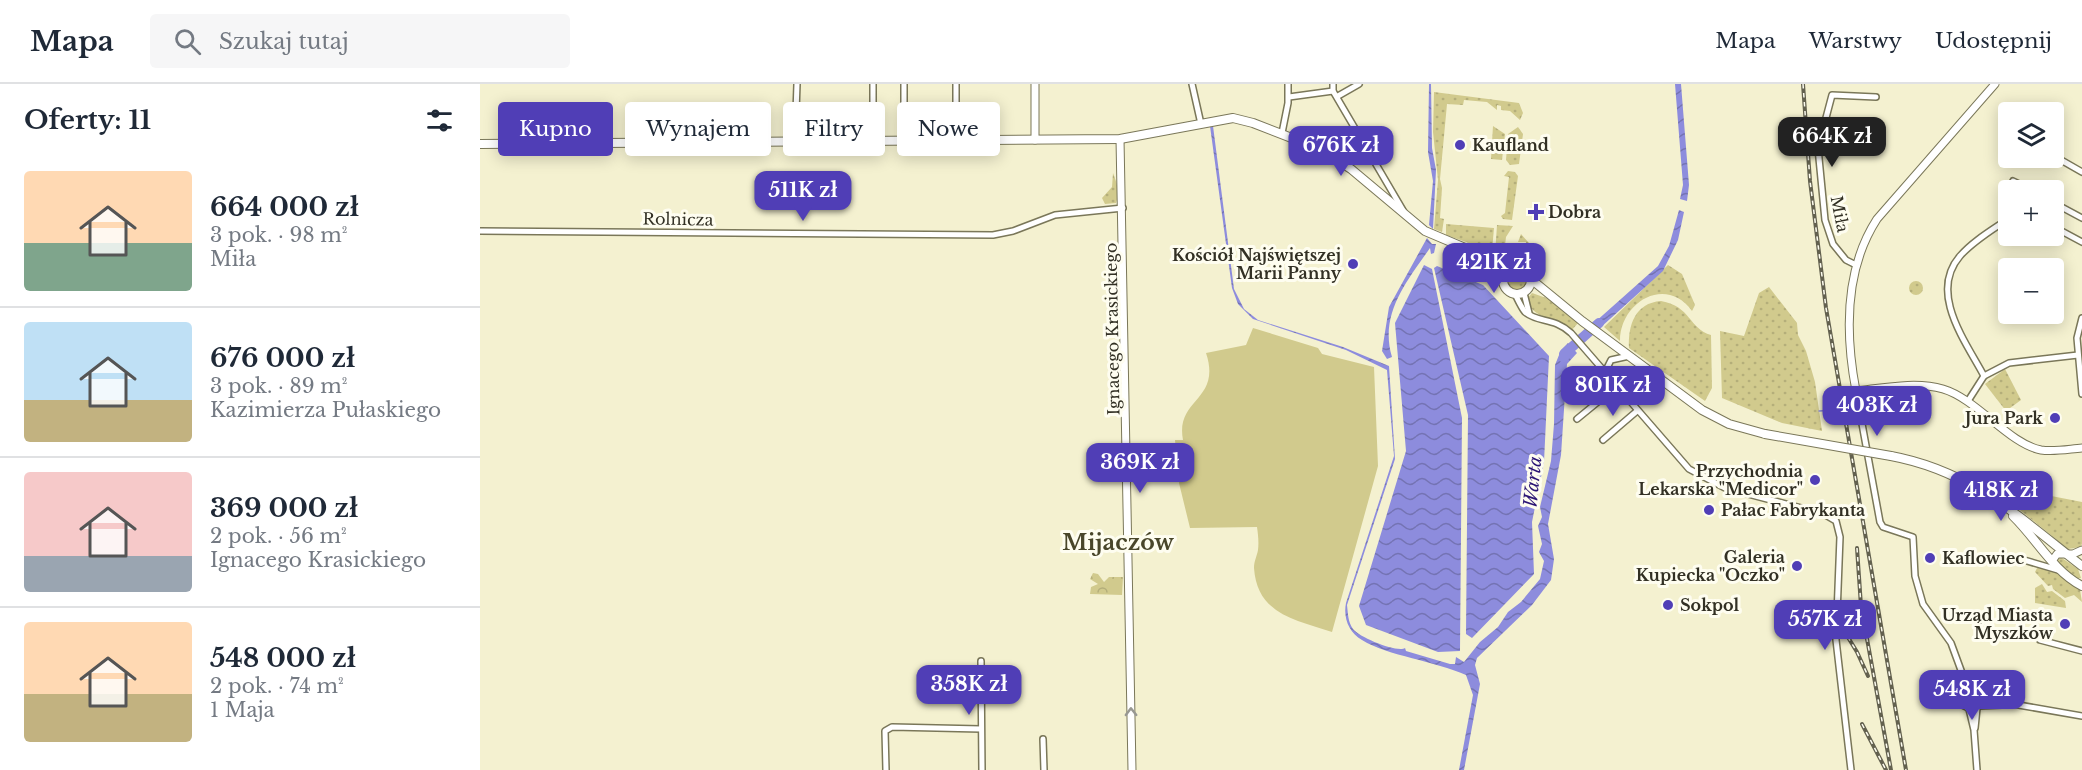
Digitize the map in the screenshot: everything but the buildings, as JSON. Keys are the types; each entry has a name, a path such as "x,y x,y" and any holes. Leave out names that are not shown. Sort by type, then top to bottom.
{"main road":[{"path":"1000,140 1120,139 1218,119 1239,119 1282,133 1331,155 1425,231 1510,267 1524,267 1529,271 1532,280 1586,324 1711,415 1729,424 1765,434 1891,456 1948,471 2000,501 2082,566"},
{"path":"480,144 783,141"},
{"path":"1484,256 1503,276 1506,289 1515,294 1526,291 1551,296"},
{"path":"1503,276 1510,267"},
{"path":"1526,291 1532,280"},
{"path":"2000,501 2034,536 2059,570 2082,586"}],"street":[{"path":"796,102 797,84"},
{"path":"873,84 873,102"},
{"path":"904,84 904,102"},
{"path":"956,84 956,102"},
{"path":"1035,84 1035,140"},
{"path":"1192,84 1202,123"},
{"path":"1282,133 1288,84"},
{"path":"1333,84 1335,94 1404,213"},
{"path":"1288,98 1335,94 1359,84"},
{"path":"1977,770 1974,730 1967,708 1962,674 1951,643 1925,610 1916,576 1913,537 1883,527 1856,391 1848,329 1856,265 1863,243 1876,219 1993,85"},
{"name":"Miła","path":"1856,265 1846,260 1827,233 1818,148 1832,95 1876,97"},
{"name":"Ignacego Krasickiego","path":"1120,139 1124,219 1132,770"},
{"path":"2064,162 2082,172"},
{"name":"Rolnicza","path":"480,231 993,235 1013,231 1055,215 1123,208"},
{"path":"2064,208 2082,218"},
{"path":"1984,376 1949,311 1948,281 1962,253 1998,226"},
{"path":"2064,232 2082,242"},
{"path":"1526,291 1530,315"},
{"path":"1515,294 1525,312 1559,323 1574,337 1681,462 1698,475 1725,488 1824,514 1835,519 1840,537 1836,640 1851,770"},
{"path":"2082,318 2077,332 2082,394"},
{"path":"1968,401 1984,376 2009,363 2078,355"},
{"path":"1608,378 1607,368 1611,360 1629,356"},
{"path":"1856,391 1917,386 1943,389 1968,401 2035,448 2051,451 2082,448"},
{"path":"1577,419 1616,387"},
{"path":"1603,440 1637,411"},
{"path":"2052,561 2055,555 2073,554 2082,550"},
{"path":"2017,558 2059,570"},
{"path":"2040,640 2082,651"},
{"path":"981,661 982,770"},
{"path":"1962,674 1976,694 1978,707 1974,730"},
{"path":"1948,704 1976,694 2006,704 2082,716"},
{"path":"1927,697 1935,704 1967,708 2006,704"},
{"path":"886,770 885,731 892,727 981,729"},
{"path":"1043,739 1044,770"}],"green space":[{"path":"1434,92 1519,103 1523,113 1520,120 1510,111 1501,110 1501,106 1497,105 1497,110 1487,102 1464,100 1463,105 1447,104 1440,179 1442,188 1440,218 1444,219 1442,232 1434,229 1438,180 1433,132"},
{"path":"1493,126 1505,134 1502,160 1491,159"},
{"path":"1518,127 1523,134 1519,164 1510,165 1506,160 1508,134"},
{"path":"1508,171 1515,172 1518,176 1512,220 1503,219 1501,216 1505,213 1509,177 1504,176"},
{"path":"1113,173 1118,196 1116,203 1105,204 1102,198 1112,187"},
{"path":"1446,224 1494,228 1492,251 1446,235"},
{"path":"1497,225 1513,226 1506,237 1504,254 1508,250 1525,252 1526,242 1518,242 1521,234 1529,243 1527,255 1502,260 1495,255"},
{"path":"1668,265 1682,274 1695,305 1692,311 1681,300 1670,295 1658,294 1646,298 1628,315 1622,327 1620,341 1604,327"},
{"path":"1518,269 1526,272 1529,280 1526,288 1518,291 1510,288 1507,280 1510,272"},
{"path":"1916,281 1921,283 1923,288 1921,293 1916,295 1911,293 1909,288 1911,283"},
{"path":"1769,287 1797,323 1798,335 1806,351 1815,382 1822,431 1782,423 1722,398 1720,331 1744,336 1759,293"},
{"path":"1532,293 1552,300 1578,323 1571,331 1534,311 1527,299"},
{"path":"1661,301 1684,312 1698,328 1711,335 1712,388 1705,401 1629,348 1630,331 1639,311 1645,306"},
{"path":"1253,328 1318,348 1322,354 1374,367 1378,466 1332,632 1280,613 1262,596 1254,568 1258,552 1257,527 1190,528 1179,483 1175,440 1183,440 1182,426 1185,415 1204,391 1208,381 1209,369 1206,353 1246,345"},
{"path":"2005,369 2021,400 2006,411 1985,384"},
{"path":"2025,491 2082,502 2082,544 2080,547 2068,549 2015,506 2015,492"},
{"path":"2059,556 2078,569 2081,578 2074,578 2055,560"},
{"path":"2038,566 2052,570 2080,590 2082,602 2074,595 2065,598 2053,589 2052,585 2048,586 2035,572"},
{"path":"1093,573 1098,574 1104,582 1109,577 1123,577 1122,595 1090,594 1091,587 1098,584 1090,579"},
{"path":"2042,584 2047,592 2052,591 2065,601 2066,608 2035,603 2035,588"}],"water":[{"path":"1429,84 1431,84 1432,148 1436,170 1433,229 1429,225 1433,181 1428,152"},
{"path":"1675,84 1681,84 1689,185 1687,201 1680,199 1683,185"},
{"path":"1210,126 1213,126 1234,289 1244,309 1258,320 1343,347 1389,366 1395,459 1347,605 1348,618 1357,633 1387,647 1405,648 1406,651 1450,664 1455,664 1456,657 1464,662 1540,579 1544,561 1539,552 1542,544 1538,526 1542,517 1540,507 1551,461 1555,365 1561,350 1568,343 1577,353 1567,364 1561,455 1548,524 1554,559 1551,580 1532,605 1477,658 1475,665 1480,684 1464,770 1459,770 1473,695 1466,675 1373,646 1357,637 1350,629 1346,619 1346,603 1394,456 1387,370 1346,350 1253,319 1238,304 1232,288"},
{"path":"1679,210 1684,212 1678,240 1663,271 1600,328 1594,323 1658,266 1669,246"},
{"path":"1427,238 1432,244 1436,244 1434,253 1431,254 1430,248 1404,286 1392,312 1389,341 1392,357 1387,359 1382,351 1389,307"},
{"path":"1424,265 1432,269 1462,418 1460,651 1438,652 1366,625 1359,606 1406,451 1395,323"},
{"path":"1437,266 1483,285 1549,356 1544,462 1532,522 1534,574 1472,638 1466,634 1468,415 1434,268"}],"waterway":[{"name":"Warta","path":"1564,358 1564,354 1599,323"},
{"path":"1819,411 1837,410"}],"railway":[{"path":"1803,84 1810,181 1826,308 1906,770"},
{"path":"1857,548 1861,606 1891,770"},
{"path":"1843,629 1868,676"},
{"path":"1862,724 1886,770"}],"place":[{"name":"Kaufland","path":"1460,145"},
{"name":"Dobra","path":"1536,212"},
{"name":"Kościół Najświętszej Marii Panny","path":"1353,264"},
{"name":"Jura Park","path":"2055,418"},
{"name":"Przychodnia Lekarska \"Medicor\"","path":"1815,480"},
{"name":"Pałac Fabrykanta","path":"1709,510"},
{"name":"Kaflowiec","path":"1930,558"},
{"name":"Galeria Kupiecka \"Oczko\"","path":"1797,566"},
{"name":"Sokpol","path":"1668,605"},
{"name":"Urząd Miasta Myszków","path":"2065,624"}],"district":[{"name":"Mijaczów","path":"1118,542"}]}
